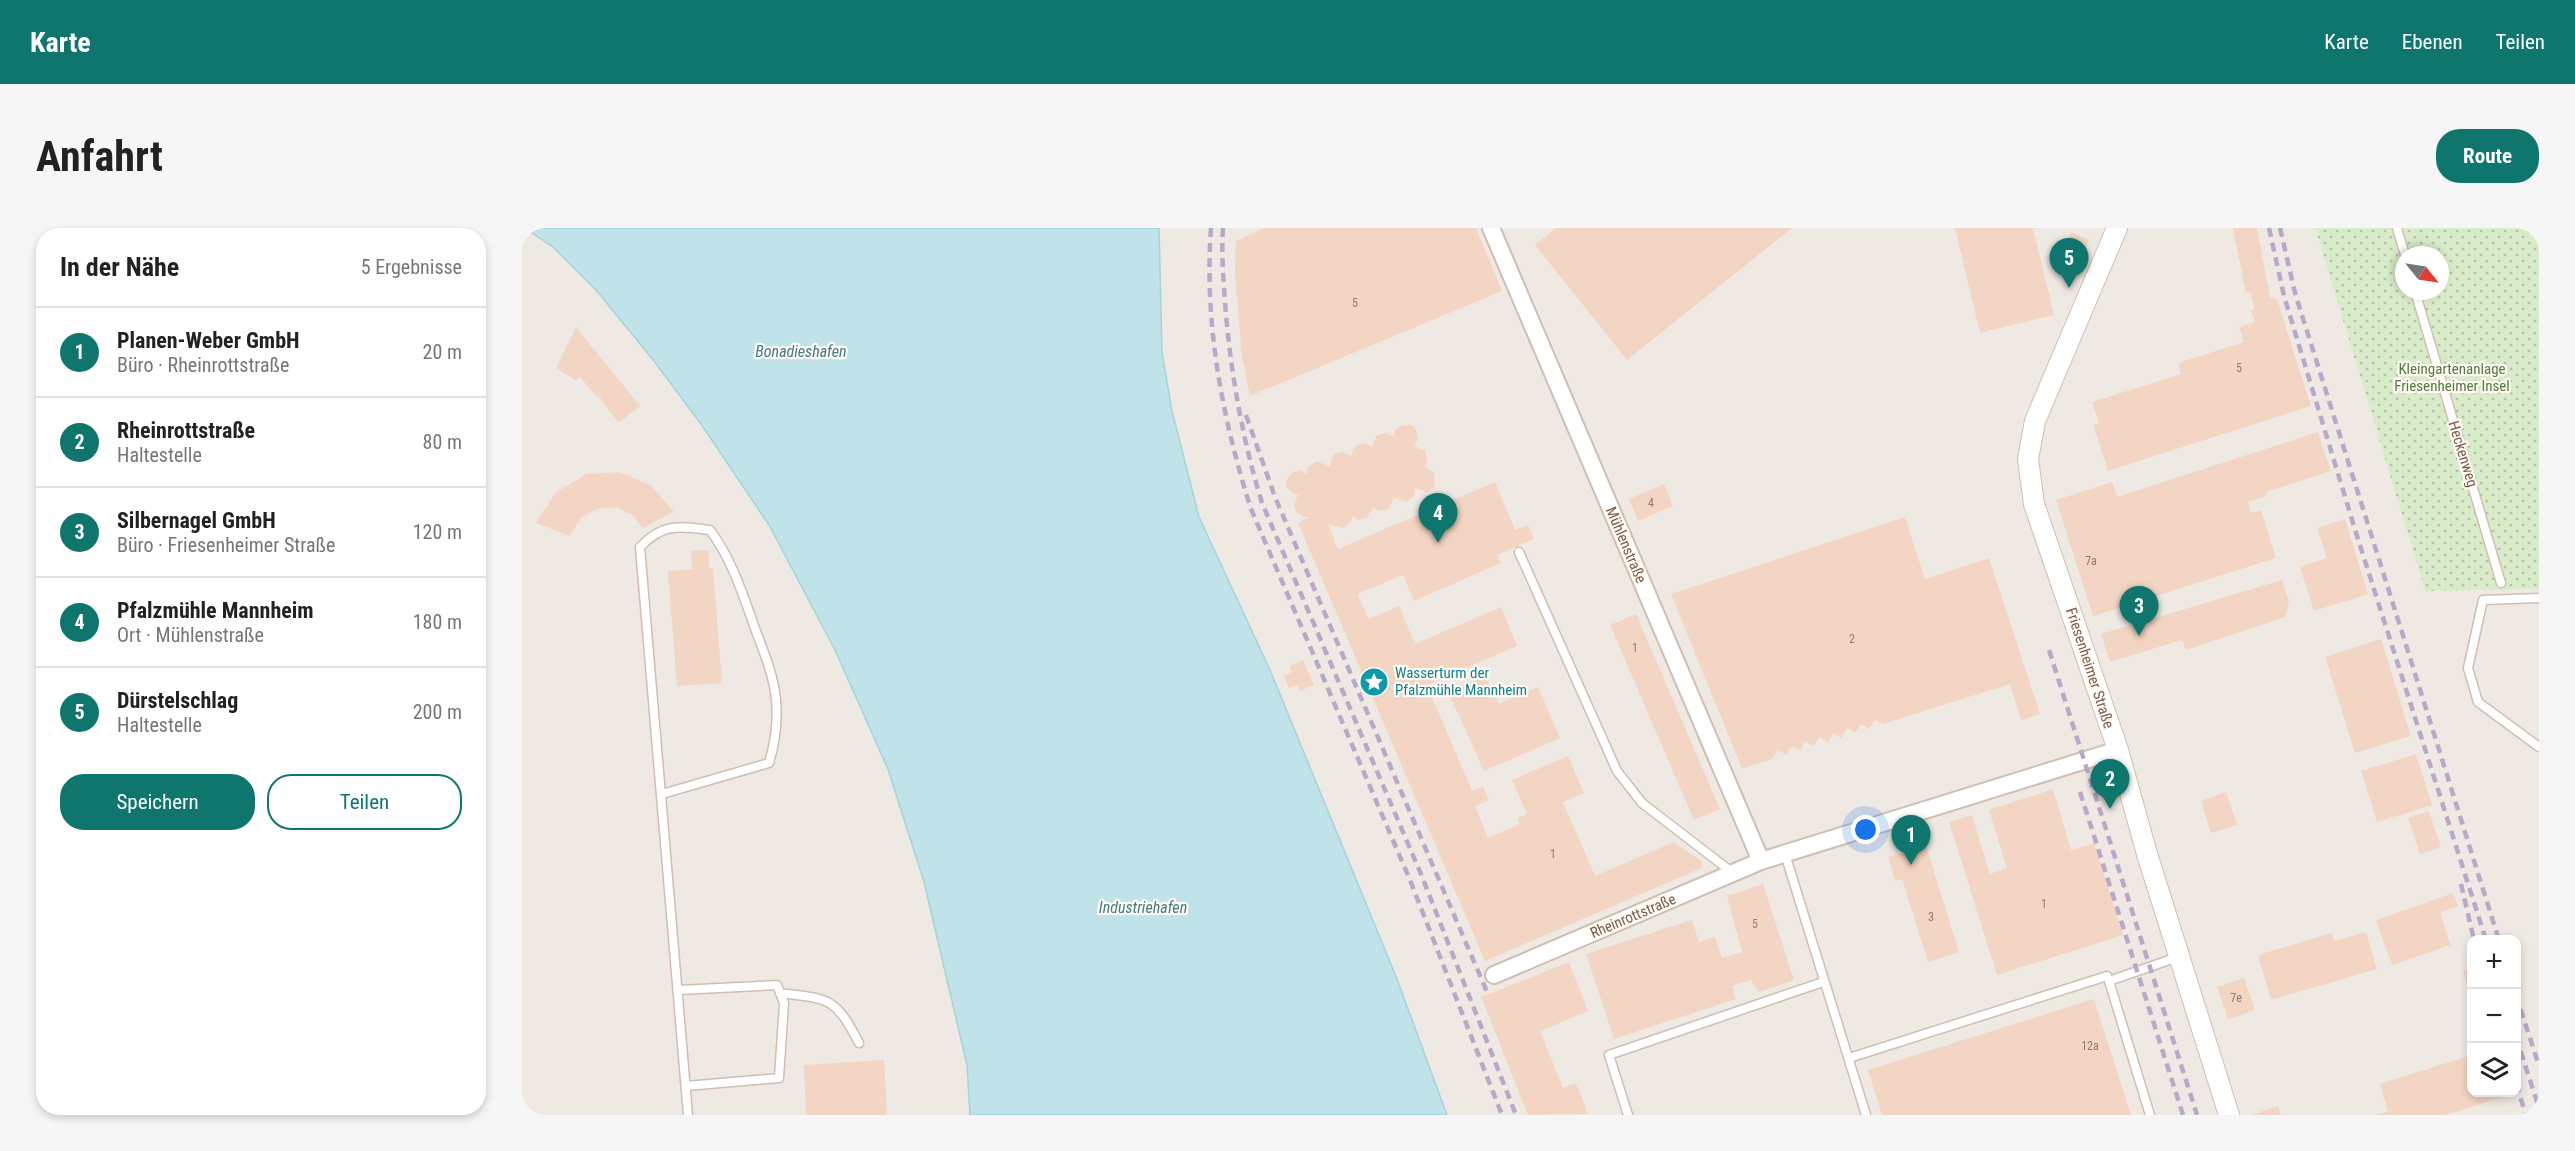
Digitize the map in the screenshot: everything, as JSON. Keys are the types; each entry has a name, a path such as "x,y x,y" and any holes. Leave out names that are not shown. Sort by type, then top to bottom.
{"street":[{"name":"Mühlenstraße","path":"1491,228 1761,861"},
{"name":"Friesenheimer Straße","path":"2117,228 2042,401 2035,421 2028,459 2034,504 2118,750 2179,957 2229,1115"},
{"name":"Rheinrottstraße","path":"1494,975 1761,861 2118,750"}],"lane":[{"path":"2397,228 2402,246"},
{"name":"Heckenweg","path":"2418,300 2501,583"},
{"path":"662,794 769,763 775,744 777,700 769,666 741,586 722,546 710,530 680,526 653,534 640,547 688,1115"},
{"path":"1519,552 1617,771 1642,803 1734,873"},
{"path":"2539,598 2483,600 2468,668 2478,702 2539,747"},
{"path":"1785,854 1866,1115"},
{"path":"2109,981 2179,957"},
{"path":"1848,1058 2107,976 2150,1115"},
{"path":"1628,1115 1609,1055 1823,982"},
{"path":"679,990 777,985 784,1003 779,1078 686,1086"},
{"path":"780,993 823,998 837,1008 859,1044"}],"shaded area":[{"path":"522,228 552,246 596,290 654,361 701,424 769,525 835,650 888,769 924,882 967,1065 970,1115 522,1115"},
{"path":"1159,228 2315,228 2425,591 2539,589 2539,1115 1447,1115 1397,979 1270,670 1199,517 1172,411 1162,353"}],"green space":[{"name":"Kleingartenanlage Friesenheimer Insel","path":"2315,228 2539,228 2539,589 2425,591"}],"water":[{"name":"Industriehafen","path":"524,228 1159,228 1162,353 1172,411 1199,517 1270,670 1397,979 1447,1115 970,1115 967,1065 924,882 888,769 835,650 769,525 701,424 654,361 596,290 552,246"}],"building":[{"path":"1264,228 1476,228 1502,291 1250,396 1242,356 1235,274 1236,241"},
{"path":"1556,228 1792,228 1627,360 1535,245"},
{"path":"1955,228 2033,228 2054,315 1980,333"},
{"path":"2233,228 2257,228 2270,298 2277,299 2311,406 2108,471 2093,425 2099,423 2092,402 2181,374 2178,363 2244,342 2239,327 2255,322 2251,311 2254,309 2251,292 2246,293"},
{"path":"2071,232 2089,240 2076,267 2059,259"},
{"path":"576,327 640,406 618,423 599,396 597,397 580,377 575,380 556,368"},
{"path":"1403,425 1413,426 1416,430 1418,439 1414,446 1425,451 1428,461 1424,467 1434,472 1435,486 1427,492 1415,488 1414,496 1406,502 1394,497 1389,509 1379,511 1373,507 1368,517 1359,520 1352,516 1351,522 1343,528 1328,524 1338,549 1495,482 1515,530 1528,525 1534,539 1497,555 1501,563 1414,601 1403,575 1357,594 1369,619 1399,606 1415,644 1501,607 1517,646 1427,685 1472,791 1483,786 1489,800 1475,806 1488,838 1520,824 1518,818 1527,814 1512,780 1568,756 1584,793 1563,802 1595,876 1674,842 1701,861 1702,868 1485,961 1298,523 1309,517 1296,512 1294,503 1298,495 1292,493 1286,486 1291,473 1300,470 1307,474 1308,467 1316,461 1329,466 1334,454 1343,452 1351,456 1356,445 1365,443 1372,447 1377,435 1386,433 1394,437 1395,430"},
{"path":"2318,432 2331,471 2266,492 2267,496 2248,502 2251,513 2261,510 2276,558 2093,616 2056,500 2112,482 2117,497"},
{"path":"620,472 652,486 674,512 643,528 632,515 616,507 597,509 582,517 569,536 536,523 556,492 587,474"},
{"path":"1664,484 1673,506 1638,521 1629,499"},
{"path":"1905,517 1925,579 1989,558 2040,714 2021,720 2010,684 1883,724 1875,720 1869,729 1861,724 1855,733 1847,728 1841,738 1833,733 1828,742 1819,737 1814,746 1805,741 1800,751 1792,746 1786,755 1778,750 1772,759 1742,769 1671,594"},
{"path":"2345,519 2368,594 2314,611 2300,567 2327,558 2317,528"},
{"path":"708,550 709,568 713,568 722,683 677,686 668,571 692,569 691,551"},
{"path":"2282,580 2289,601 2286,617 2186,650 2182,640 2110,662 2101,634"},
{"path":"1636,614 1720,809 1694,820 1610,625"},
{"path":"2381,639 2411,736 2355,753 2325,657"},
{"path":"1303,660 1314,685 1300,691 1297,685 1289,688 1284,675 1292,672 1289,666"},
{"path":"1485,676 1499,704 1538,687 1560,738 1484,771 1448,692"},
{"path":"2416,754 2432,805 2377,822 2361,771"},
{"path":"2053,789 2071,850 2094,843 2123,935 1997,975 1949,822 1972,815 1990,874 2007,868 1989,810"},
{"path":"2226,792 2237,825 2211,833 2201,801"},
{"path":"2429,811 2441,847 2420,854 2408,818"},
{"path":"1926,845 1959,952 1928,962 1902,879 1895,881 1888,857"},
{"path":"1763,884 1794,980 1759,992 1751,980 1732,986 1736,999 1614,1039 1586,954 1692,920 1699,942 1715,937 1722,958 1742,952 1727,896"},
{"path":"2453,893 2458,906 2440,913 2450,945 2392,965 2376,920"},
{"path":"2366,932 2377,969 2271,1000 2258,955 2332,933 2334,941"},
{"path":"1569,962 1588,1011 1540,1031 1563,1088 1576,1083 1588,1114 1528,1115 1481,997"},
{"path":"2467,970 2467,984 2463,971"},
{"path":"2244,978 2255,1010 2228,1019 2217,987"},
{"path":"2094,999 2131,1115 1882,1115 1868,1070"},
{"path":"2467,1057 2467,1097 2502,1097 2446,1115 2377,1115 2388,1111 2380,1084"},
{"path":"884,1060 887,1115 806,1115 804,1065"},
{"path":"2278,1106 2281,1115 2251,1115"}],"railway":[{"path":"1211,228 1210,299 1213,335 1224,405 1251,509 1410,880 1502,1115"},
{"path":"1223,228 1222,250 1231,363 1244,433 1262,503 1421,874 1516,1115"},
{"path":"2269,228 2284,296 2357,536 2484,935"},
{"path":"2280,228 2295,293 2497,935"},
{"path":"1246,415 1275,497 1487,992"},
{"path":"2049,650 2197,1115"},
{"path":"2080,792 2183,1115"},
{"path":"2461,884 2473,935"},
{"path":"2521,1010 2539,1066"},
{"path":"2518,1043 2539,1108"},
{"path":"2520,1097 2526,1115"}],"place":[{"name":"Dürstelschlag","path":"2069,288"},
{"name":"Pfalzmühle Mannheim","path":"1438,543"},
{"name":"Silbernagel GmbH","path":"2139,636"},
{"name":"Wasserturm der Pfalzmühle Mannheim","path":"1374,682"},
{"name":"Rheinrottstraße","path":"2110,809"},
{"name":"Planen-Weber GmbH","path":"1911,865"}],"water label":[{"name":"Bonadieshafen","path":"801,351"}]}
